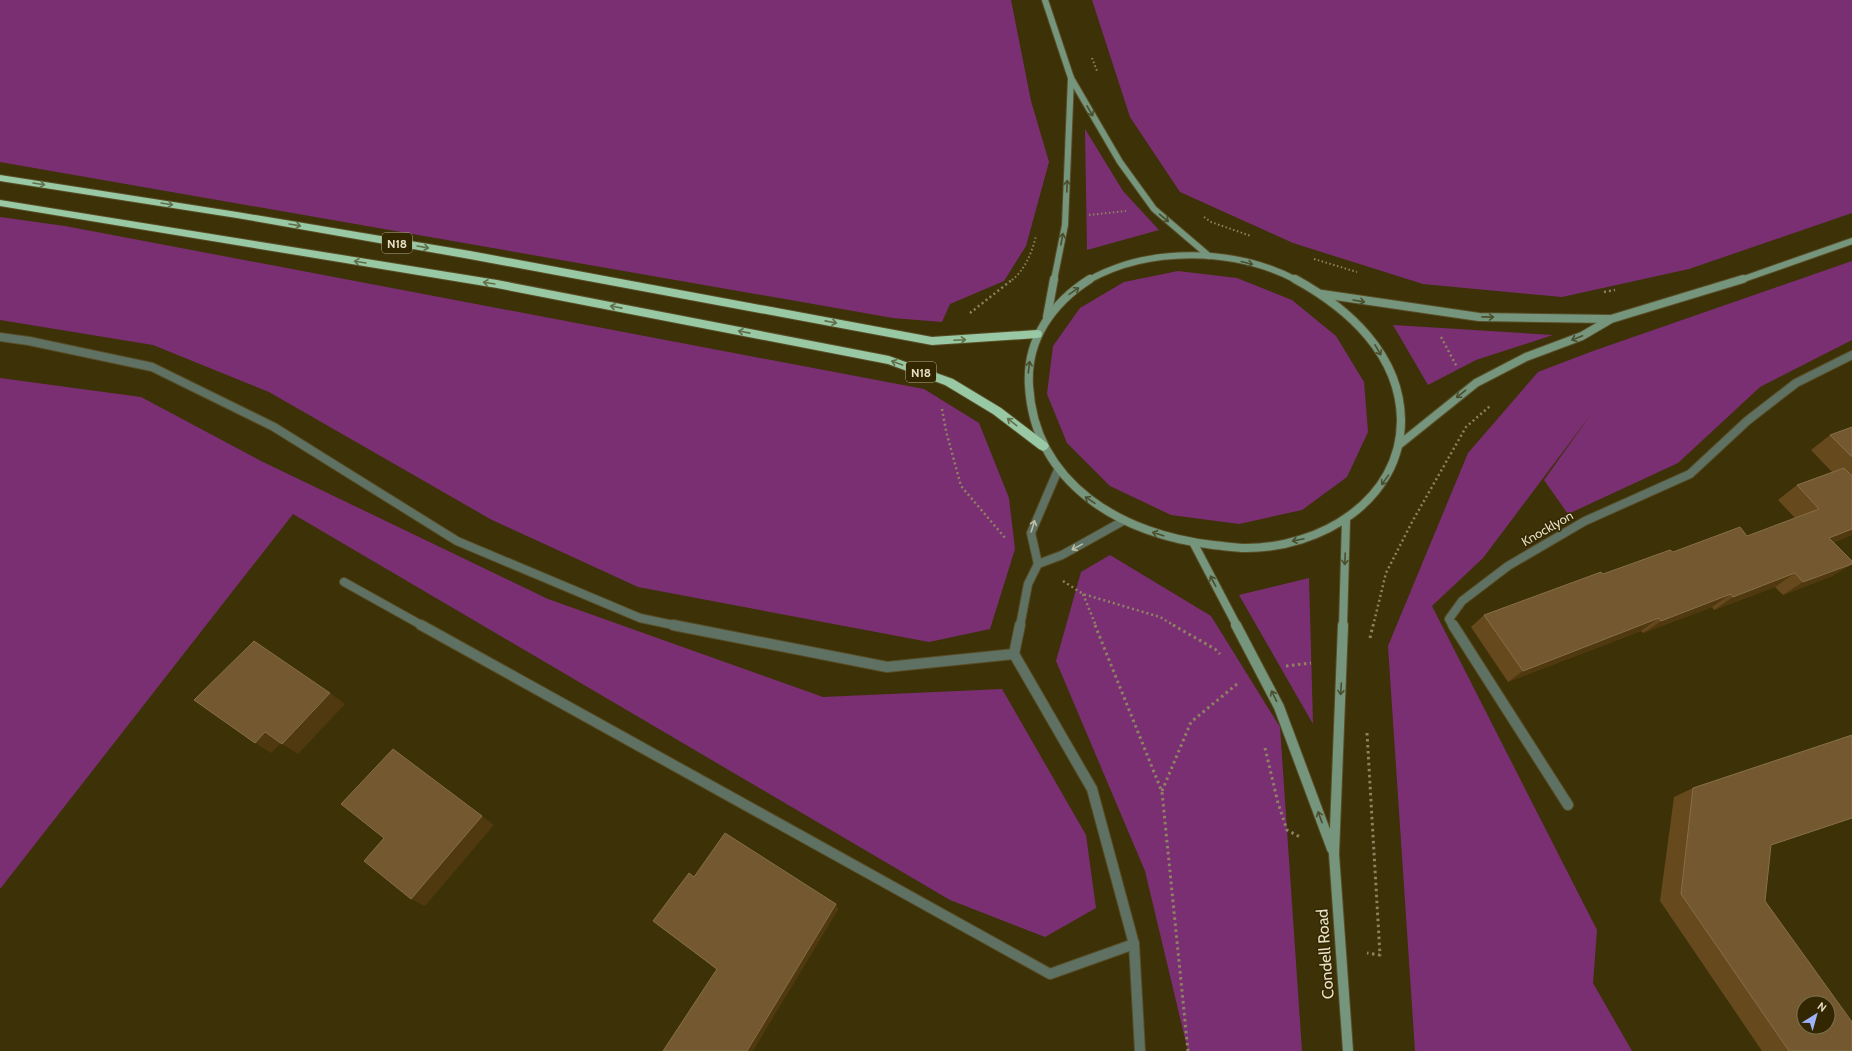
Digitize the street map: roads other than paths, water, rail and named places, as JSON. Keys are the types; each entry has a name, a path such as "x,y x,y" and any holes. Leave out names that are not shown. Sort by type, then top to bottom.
{"highway":[{"name":"N18","path":"0,178 238,215 470,255 932,341 1038,334"},
{"name":"N18","path":"0,203 497,284 889,360 949,382 997,411 1043,446"}],"main road":[{"path":"1045,0 1070,78 1120,162 1154,209 1208,256"},
{"path":"1046,318 1069,294 1098,275 1139,261 1169,256 1208,256 1248,263 1286,275 1321,294 1352,318 1376,346 1393,378 1401,411 1400,444 1390,473 1372,499 1346,520 1302,540 1250,548 1194,544 1159,534 1123,521 1086,497 1058,470 1043,446 1030,404 1028,368 1038,334 1046,318 1065,225 1070,78"},
{"path":"1400,444 1476,383 1526,357 1582,336 1611,319 1719,288 1852,241"},
{"path":"1321,294 1479,317 1611,319"},
{"path":"1334,854 1342,671 1346,520"},
{"path":"1194,544 1279,707 1334,854"},
{"name":"Condell Road","path":"1334,854 1348,1051"}],"street":[{"path":"0,337 29,341 152,367 274,427 458,541 640,618 887,668 1014,654"},
{"name":"Knocklyon","path":"1568,805 1449,619 1462,601 1508,566 1585,521 1690,474 1747,421 1796,383 1852,354"},
{"path":"1058,470 1031,533 1038,564 1028,584 1014,654 1092,789 1134,944 1140,1051"},
{"path":"1038,564 1062,555 1123,521"},
{"path":"344,582 1050,974 1134,944"}]}
